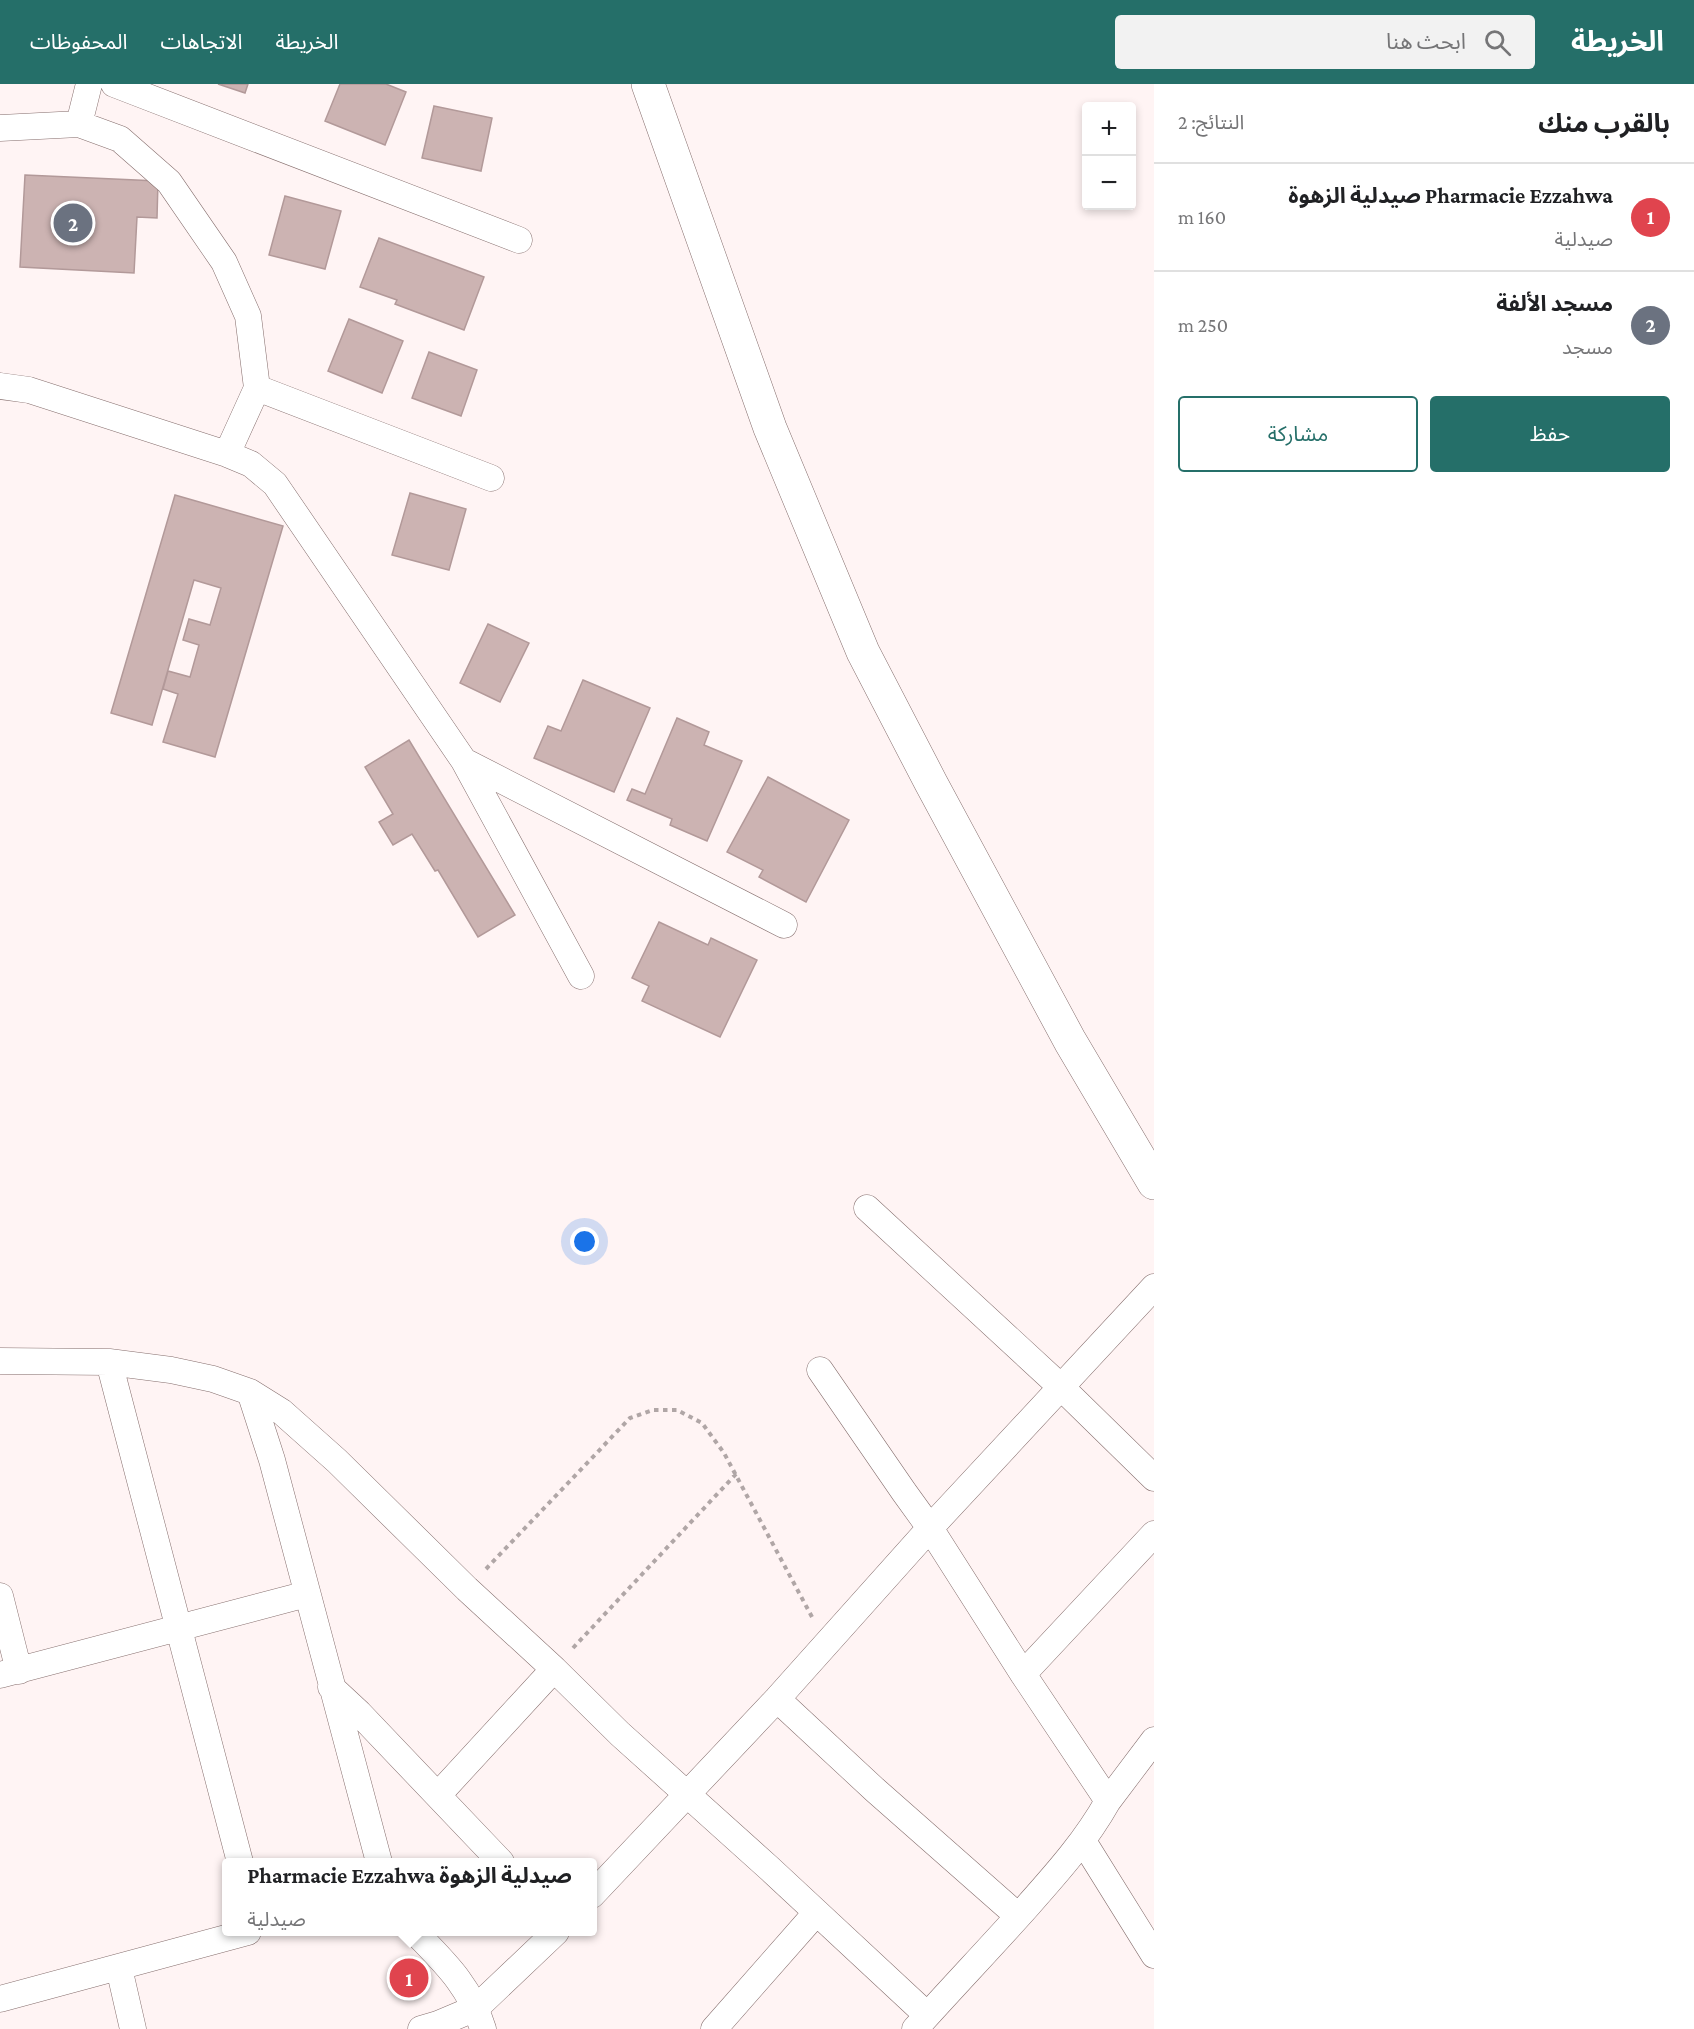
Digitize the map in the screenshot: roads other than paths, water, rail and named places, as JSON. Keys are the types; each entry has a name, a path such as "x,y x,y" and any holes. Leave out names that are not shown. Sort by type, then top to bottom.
{"main road":[{"path":"648,84 770,428 863,652 1070,1041 1154,1183"}],"street":[{"path":"79,124 89,84"},
{"path":"114,84 519,240"},
{"path":"0,128 79,124 120,139 169,182 224,262 248,316 257,388 227,454"},
{"path":"0,386 29,390 227,454 251,464 274,484 464,761 581,976"},
{"path":"257,388 491,478"},
{"path":"464,761 784,925"},
{"path":"867,1208 1062,1388 1154,1478"},
{"path":"597,1890 777,1699 930,1528 1154,1287"},
{"path":"0,1361 109,1362 171,1370 213,1379 250,1392 282,1412 337,1461 467,1589 620,1734 816,1913 921,2022 979,1961 1083,1841 1108,1801 1154,1740"},
{"path":"109,1362 239,1858"},
{"path":"820,1370 930,1528 1023,1674 1108,1801"},
{"path":"250,1392 272,1460 378,1858"},
{"path":"1023,1674 1154,1534"},
{"path":"0,1596 10,1673 307,1594"},
{"path":"438,1795 554,1669"},
{"path":"331,1686 360,1713 496,1858"},
{"path":"777,1699 875,1790 1018,1916"},
{"path":"1083,1841 1154,1955"},
{"path":"714,2029 816,1913"},
{"path":"0,1999 234,1936"},
{"path":"419,1936 465,1986 480,2019"},
{"path":"421,2029 480,2019 553,1936"},
{"path":"119,1968 133,2029"}],"place":[{"name":"مسجد الألفة","path":"73,223"},
{"name":"Pharmacie Ezzahwa صيدلية الزهوة","path":"409,1978"}]}
